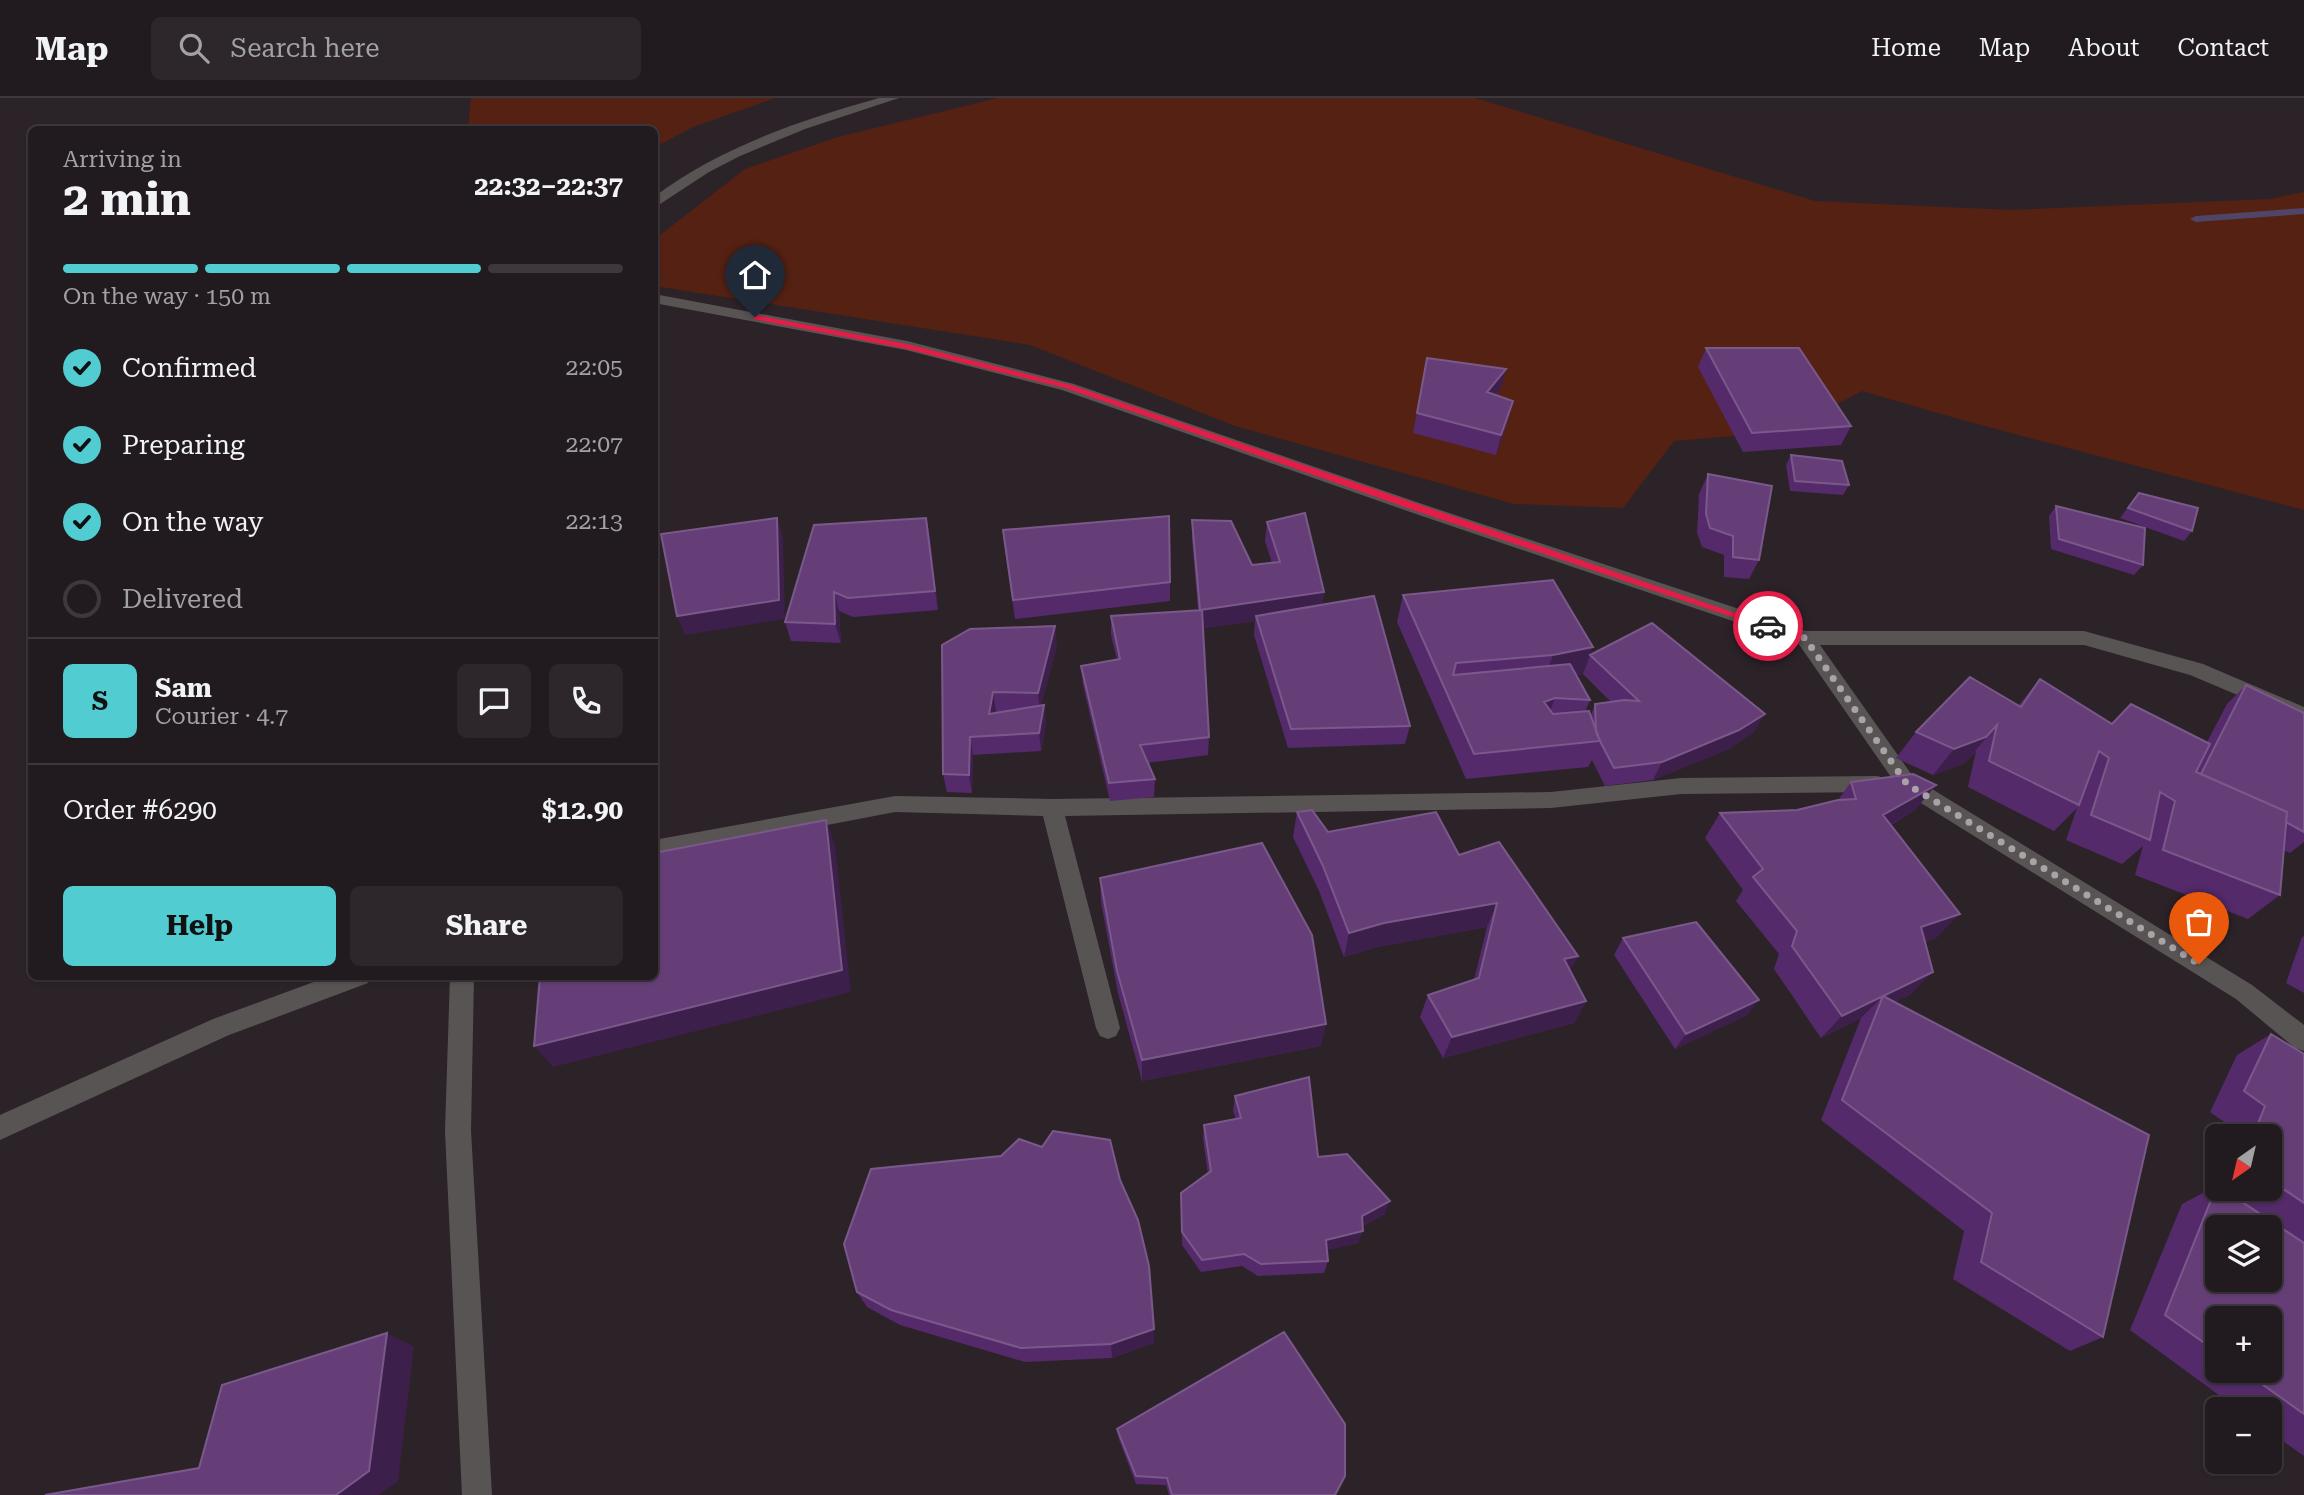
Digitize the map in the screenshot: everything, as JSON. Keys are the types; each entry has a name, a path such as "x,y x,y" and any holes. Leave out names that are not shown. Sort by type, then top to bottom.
{"street":[{"path":"658,200 721,162 772,139 839,112 893,98"},
{"path":"658,299 907,346 1068,387 1422,510 1805,638 2084,638 2196,669 2304,715"},
{"path":"1805,638 1907,784 2244,992 2304,1040"},
{"path":"658,848 895,804 1052,808 1551,800 1681,786 1907,784"},
{"path":"1052,808 1108,1027"},
{"path":"0,1128 221,1027 349,980"},
{"path":"462,980 458,1131 478,1495"}],"shaded area":[{"path":"471,98 775,98 693,127 658,145 658,126 468,126"},
{"path":"998,98 1475,98 1815,201 2010,210 2270,199 2304,192 2304,510 1862,391 1783,432 1674,441 1623,508 1514,504 1235,426 1030,345 658,286 658,237 745,169 838,137"}],"building":[{"path":"1706,348 1799,348 1851,426 1752,433"},
{"path":"1427,358 1506,369 1487,392 1513,401 1501,435 1417,413"},
{"path":"1791,455 1842,461 1849,485 1795,481"},
{"path":"1708,474 1772,486 1759,560 1733,557 1733,536 1710,528 1706,514"},
{"path":"2139,493 2198,508 2192,531 2128,508"},
{"path":"2056,506 2145,528 2143,565 2059,539"},
{"path":"1305,513 1324,592 1200,610 1192,520 1231,521 1252,565 1280,562 1267,522"},
{"path":"1169,516 1170,582 1013,600 1003,530"},
{"path":"777,518 779,600 677,616 661,534"},
{"path":"926,518 935,591 848,598 834,592 835,624 785,622 814,525"},
{"path":"1553,580 1593,647 1553,655 1456,663 1453,675 1570,664 1590,700 1555,698 1544,702 1553,714 1589,711 1600,741 1474,754 1403,595"},
{"path":"1374,596 1410,726 1291,729 1256,616"},
{"path":"1202,610 1209,737 1140,745 1155,779 1109,783 1081,666 1120,659 1111,616"},
{"path":"1652,623 1765,714 1739,730 1662,762 1614,768 1596,732 1595,704 1639,701 1590,655"},
{"path":"1055,626 1038,693 993,692 989,714 1044,705 1039,733 970,737 969,775 943,774 942,645 970,629"},
{"path":"1970,677 2021,707 2040,679 2112,724 2131,704 2210,744 2196,772 2287,812 2280,895 2163,850 2175,801 2160,792 2150,840 2091,815 2109,758 2099,751 2079,805 1989,761 1997,725 1986,737 1954,749 1916,732"},
{"path":"2246,685 2304,713 2304,832 2286,822 2287,812 2201,774"},
{"path":"1913,774 1936,785 1883,815 1960,914 1921,927 1933,972 1842,1016 1792,946 1797,931 1753,877 1763,869 1720,813 1797,810 1838,800 1856,799 1851,782"},
{"path":"1312,810 1328,832 1436,812 1459,855 1499,842 1578,956 1564,959 1586,1001 1452,1037 1428,995 1479,978 1497,903 1384,923 1349,933 1323,866 1297,812"},
{"path":"826,820 842,970 534,1046 540,980 658,980 658,852"},
{"path":"1262,843 1312,935 1326,1024 1142,1060 1117,971 1100,878"},
{"path":"1696,922 1759,1000 1686,1034 1623,938"},
{"path":"1883,996 2149,1135 2103,1337 1981,1262 1992,1213 1842,1100"},
{"path":"2271,1034 2304,1054 2304,1203 2282,1188 2282,1124 2258,1124 2265,1106 2244,1091"},
{"path":"1309,1077 1318,1157 1347,1154 1390,1201 1362,1216 1363,1231 1326,1240 1328,1261 1261,1264 1244,1254 1202,1260 1182,1232 1181,1193 1211,1171 1204,1125 1241,1118 1235,1096"},
{"path":"1053,1131 1110,1140 1120,1180 1138,1220 1149,1266 1154,1329 1111,1344 1021,1348 891,1310 857,1292 844,1244 871,1169 1001,1156 1019,1139 1042,1147"},
{"path":"2211,1201 2241,1201 2262,1215 2205,1215"},
{"path":"2205,1215 2205,1292 2282,1292 2282,1228 2304,1243 2304,1414 2260,1383 2282,1383 2282,1306 2205,1306 2205,1343 2165,1315"},
{"path":"1284,1332 1345,1424 1345,1476 1335,1495 1172,1495 1167,1478 1136,1476 1117,1429"},
{"path":"387,1333 369,1471 336,1495 45,1495 199,1468 222,1385"}],"waterway":[{"path":"2196,219 2304,211"}],"way so far":[{"path":"1768,626 1805,638 1907,784 2199,964"}],"route":[{"path":"755,317 907,346 1068,387 1768,626"}]}
